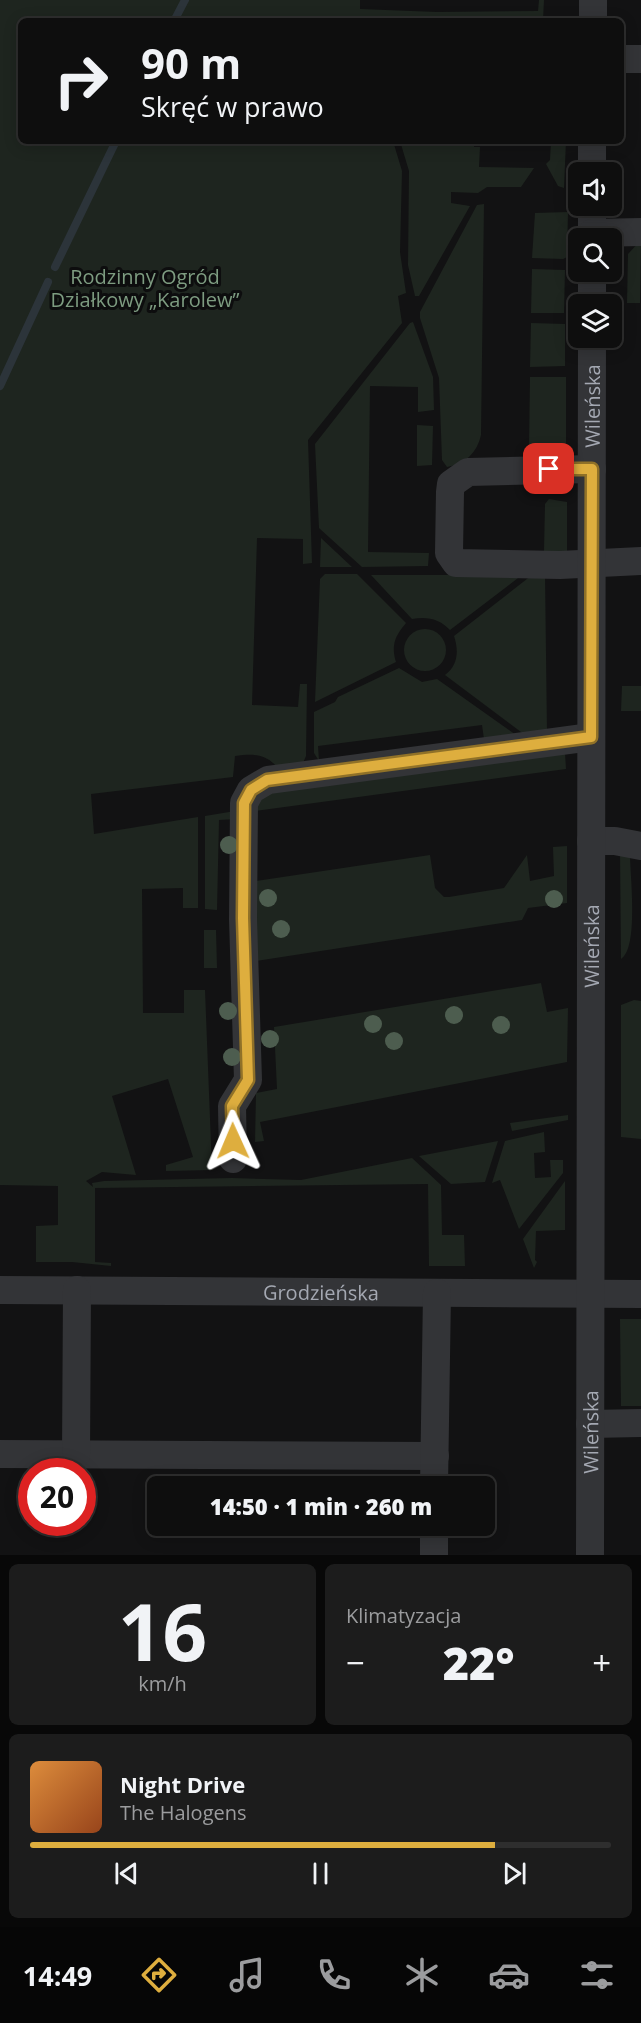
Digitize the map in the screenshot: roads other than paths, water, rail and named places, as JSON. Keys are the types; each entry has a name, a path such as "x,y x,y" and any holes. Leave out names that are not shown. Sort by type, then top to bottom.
{"street":[{"path":"624,59 641,59"},
{"path":"592,144 592,162"},
{"path":"592,226 641,232"},
{"name":"Wileńska","path":"590,1555 592,348"},
{"path":"592,469 468,472 461,475 451,484 449,553 456,563 641,561"},
{"path":"234,1159 232,1106 248,1080 243,886 244,803 251,790 267,780 591,737"},
{"path":"591,842 615,841 641,846"},
{"name":"Grodzieńska","path":"0,1290 591,1296 641,1294"},
{"path":"76,1455 77,1290"},
{"path":"434,1476 437,1293"},
{"path":"590,1424 641,1423"},
{"path":"0,1454 435,1456"},
{"path":"434,1536 434,1555"}],"waterway":[{"path":"176,18 185,0"},
{"path":"55,267 115,144"},
{"path":"0,386 48,282"}],"park label":[{"name":"Rodzinny Ogród Działkowy „Karolew”","path":"145,288"}]}
